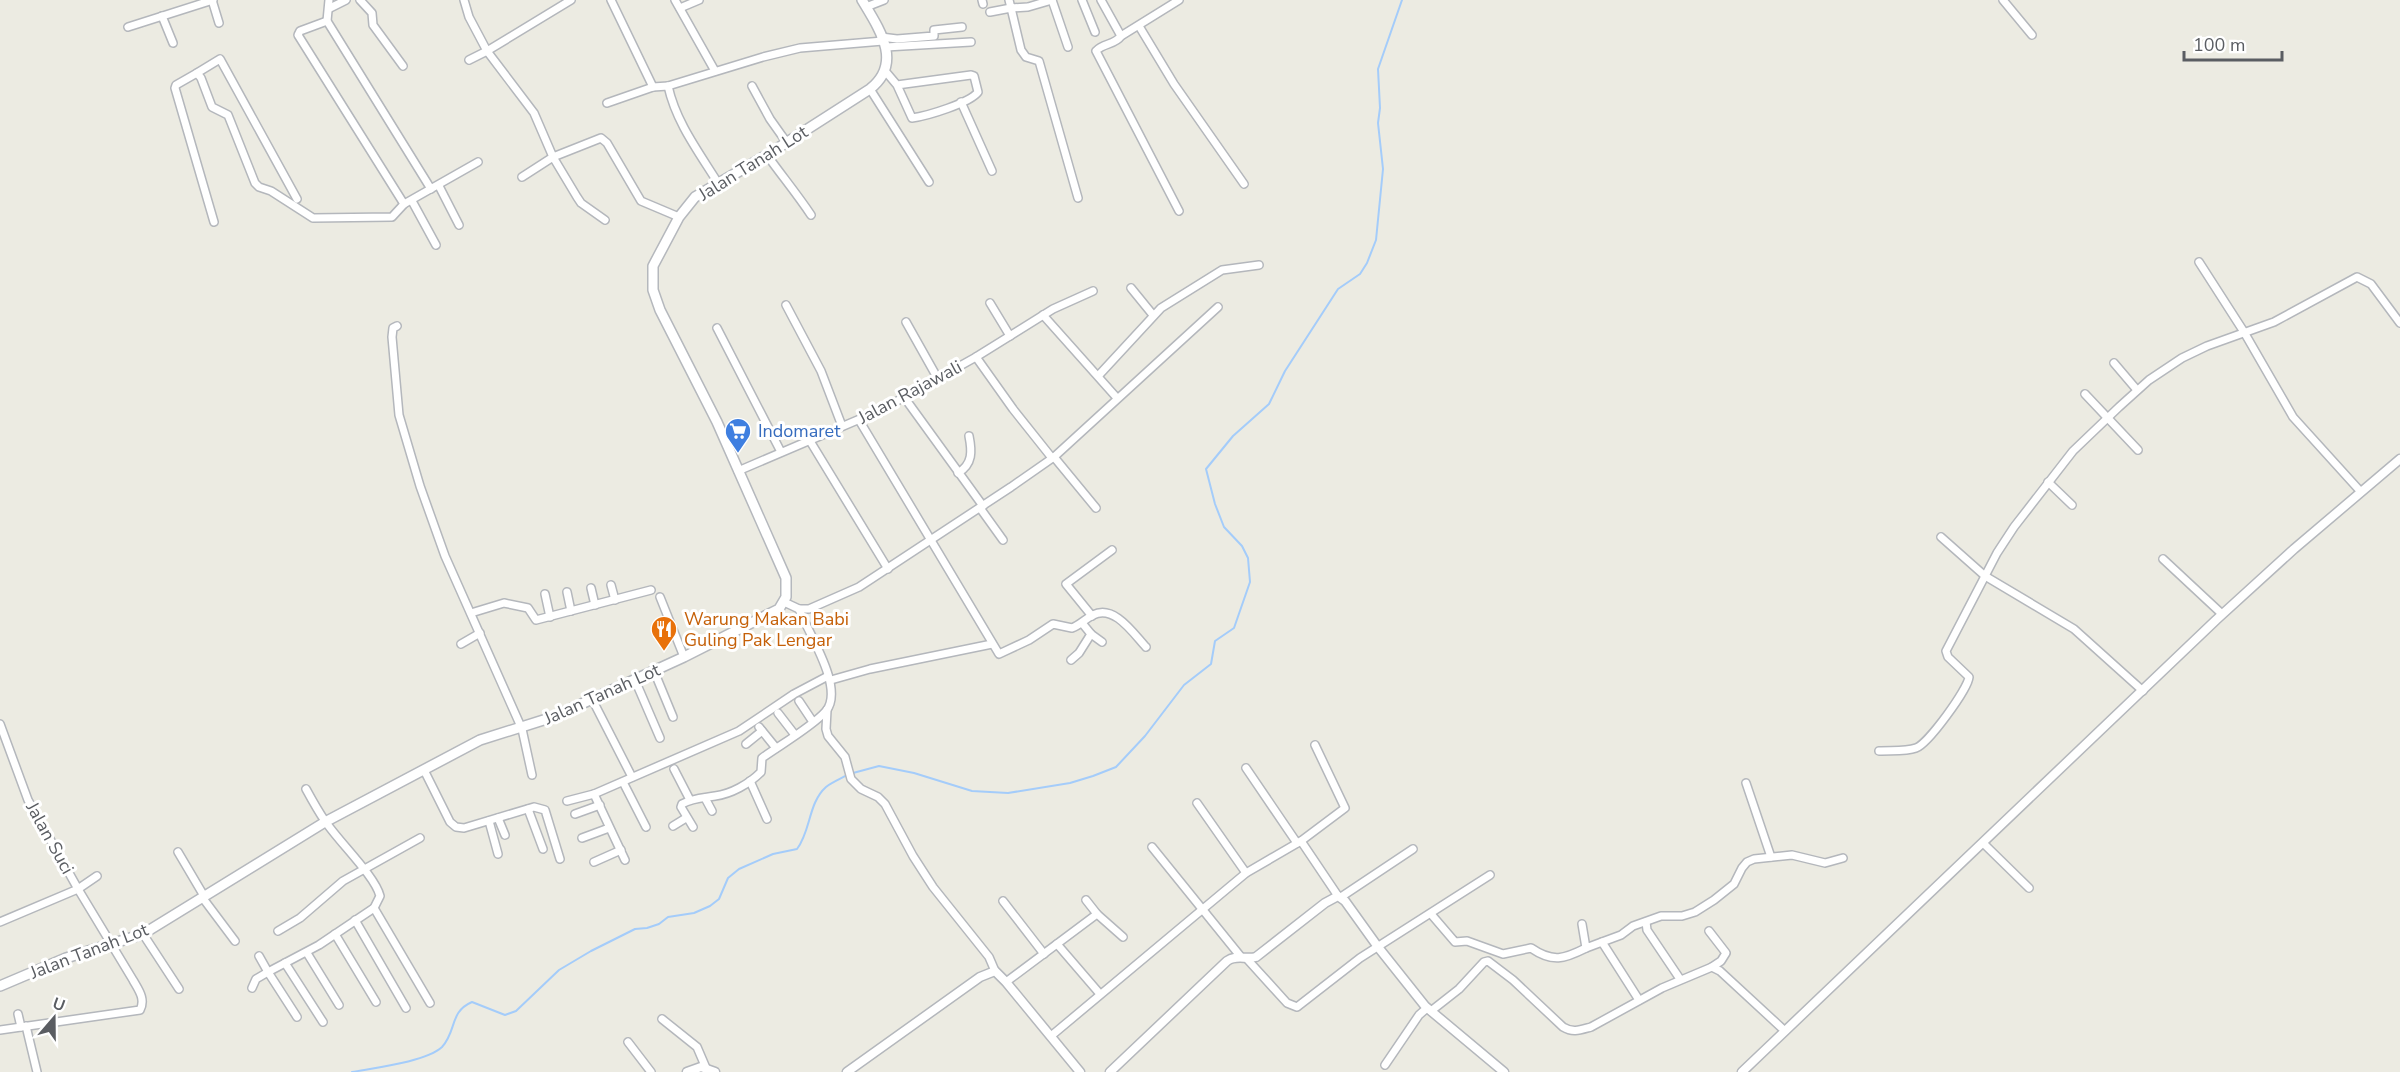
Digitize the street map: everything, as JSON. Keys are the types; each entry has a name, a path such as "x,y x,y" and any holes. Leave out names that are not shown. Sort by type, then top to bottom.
{"main road":[{"path":"864,4 883,42 888,59 886,72"},
{"name":"Jalan Tanah Lot","path":"0,986 66,958 111,946 143,934 325,822 492,735 522,729 592,699 774,613 784,602 787,589 786,578 717,422 660,310 653,290 652,276 656,259 679,217 695,197 767,155 870,89 886,72"}],"street":[{"path":"128,27 212,0 219,23"},
{"path":"329,0 327,21 431,189"},
{"path":"330,8 346,0"},
{"path":"360,0 372,13 373,25 403,66"},
{"path":"469,60 488,51 571,0"},
{"path":"611,0 653,87"},
{"path":"675,0 715,71"},
{"path":"680,8 699,0"},
{"path":"864,4 884,0"},
{"path":"1009,0 1021,50 1026,57 1037,60 1040,64 1078,198"},
{"path":"990,12 1036,6 1052,0 1068,47"},
{"path":"1082,0 1095,33"},
{"path":"1101,0 1121,36"},
{"path":"1179,0 1121,36 1118,41 1099,48 1096,54 1179,211"},
{"path":"2003,0 2032,35"},
{"path":"466,1 469,17 488,51 534,113 553,156 581,203 605,220"},
{"path":"162,16 173,43"},
{"path":"327,21 300,31 298,35 404,204"},
{"path":"1140,26 1174,84 1244,184"},
{"path":"883,42 934,36 934,30 962,27"},
{"path":"607,103 653,87 668,86 800,48 883,42 971,42"},
{"path":"214,222 175,88 176,85 220,59 297,199"},
{"path":"886,72 897,84 912,118 961,102 977,94 972,75 897,84"},
{"path":"197,73 201,76 212,106 228,114 255,183 307,215 319,219 388,218 396,215 404,204 478,162"},
{"path":"668,86 672,104 680,122 718,183"},
{"path":"752,86 770,119 787,142"},
{"path":"870,89 929,182"},
{"path":"961,102 993,171"},
{"path":"522,177 553,156 601,138 607,143 636,196 641,201 679,217"},
{"path":"767,155 811,214"},
{"path":"439,186 459,225"},
{"path":"412,201 436,245"},
{"path":"2199,262 2244,332 2293,417 2361,492"},
{"path":"1099,375 1154,315 1201,282 1222,270 1258,265"},
{"path":"1879,751 1920,747 1967,685 1968,674 1948,657 1946,651 1985,576 2014,527 2073,451 2149,380 2207,345 2274,322 2353,278 2361,277 2371,284 2400,323"},
{"path":"1131,288 1154,315"},
{"name":"Jalan Rajawali","path":"738,471 859,420 938,379 1043,315 1093,291"},
{"path":"990,303 1010,336"},
{"path":"786,305 821,371 842,426"},
{"path":"784,602 799,609 809,609 835,599 888,569 982,507 1053,458 1218,307"},
{"path":"1043,315 1099,375 1117,398"},
{"path":"906,322 938,379"},
{"path":"397,326 393,328 392,337 399,415 429,514 522,729 532,775"},
{"path":"717,328 781,453"},
{"path":"976,357 1013,409 1096,508"},
{"path":"2114,363 2137,390"},
{"path":"2085,394 2138,450"},
{"path":"904,397 1003,540"},
{"path":"859,420 999,654 1029,640 1053,624 1068,628 1104,612 1114,615 1146,646"},
{"path":"958,473 968,465 971,459 969,436"},
{"path":"810,441 888,569"},
{"path":"1742,1072 2222,614 2400,459"},
{"path":"2048,482 2072,506"},
{"path":"1941,537 1985,576 2074,629 2143,691"},
{"path":"1092,616 1065,584 1112,550"},
{"path":"2163,559 2222,614"},
{"path":"611,585 615,600"},
{"path":"591,588 595,605"},
{"path":"471,613 506,603 528,608 535,620 651,590"},
{"path":"567,592 571,611"},
{"path":"545,594 550,617"},
{"path":"660,597 684,657"},
{"path":"799,609 830,678 832,698 827,710 826,729 828,736 845,757 851,779 861,789 878,797 885,804 933,886 989,957 995,971 1080,1072"},
{"path":"1082,623 1102,642"},
{"path":"461,644 480,633"},
{"path":"1071,660 1082,649 1091,634"},
{"path":"567,801 594,794 739,731 794,694 830,678 992,644"},
{"path":"654,671 674,717"},
{"path":"635,680 660,738"},
{"path":"592,699 632,777"},
{"path":"799,701 813,722"},
{"path":"693,827 686,818 681,805 690,800 724,794 750,781 761,772 762,758 827,710"},
{"path":"778,713 795,735"},
{"name":"Jalan Suci","path":"0,724 28,800 78,890 141,995 142,1003 140,1010 24,1027"},
{"path":"746,744 761,729 776,748"},
{"path":"1051,1036 1246,873 1299,842 1345,808 1315,745"},
{"path":"1246,768 1339,897 1429,1009 1504,1072"},
{"path":"674,769 690,800"},
{"path":"424,770 453,825 464,828 534,807 545,810 560,859"},
{"path":"750,781 767,819"},
{"path":"623,782 646,827"},
{"path":"1746,783 1771,856"},
{"path":"252,988 256,979 307,953 375,908 380,894 372,878 362,869 325,822 306,789"},
{"path":"594,794 625,860"},
{"path":"705,798 712,811"},
{"path":"1197,803 1246,873"},
{"path":"575,814 600,804"},
{"path":"528,809 543,849"},
{"path":"498,818 505,835"},
{"path":"673,826 686,818"},
{"path":"489,821 498,854"},
{"path":"582,838 609,828"},
{"path":"279,931 300,918 343,881 420,838"},
{"path":"1983,843 2029,888"},
{"path":"1152,847 1168,870 1244,958 1287,1003 1295,1007 1378,947 1490,875"},
{"path":"1110,1072 1227,961 1236,957 1256,957 1325,903 1339,897 1413,849"},
{"path":"594,862 621,850"},
{"path":"178,852 203,897 235,941"},
{"path":"1431,914 1455,942 1467,941 1503,954 1531,948 1557,959 1570,956 1661,916 1682,916 1695,912 1734,884 1747,862 1771,856 1792,855 1826,863 1843,858"},
{"path":"0,922 78,890 97,876"},
{"path":"1086,900 1097,914 1123,937"},
{"path":"1003,901 1044,954"},
{"path":"375,908 430,1003"},
{"path":"1006,982 1097,914"},
{"path":"355,920 406,1008"},
{"path":"1646,922 1647,930 1680,979"},
{"path":"1582,924 1586,948"},
{"path":"1385,1065 1419,1015 1459,989 1486,961 1493,963 1557,1022 1572,1031 1591,1027 1680,979 1712,967 1725,957 1726,952 1709,931"},
{"path":"143,934 179,989"},
{"path":"335,934 376,1002"},
{"path":"1602,942 1639,1000"},
{"path":"1057,944 1100,994"},
{"path":"307,953 339,1005"},
{"path":"259,956 297,1017"},
{"path":"285,963 322,1022"},
{"path":"1712,967 1720,971 1785,1031"},
{"path":"847,1072 980,977 995,971"},
{"path":"18,1014 37,1072"},
{"path":"662,1019 697,1047 711,1070"},
{"path":"0,1030 24,1027"},
{"path":"628,1042 651,1072"},
{"path":"687,1072 697,1067 711,1070"}],"waterway":[{"path":"853,773 879,766 914,773 972,791 1008,793 1070,783 1093,776 1116,767 1145,736 1184,685 1211,664 1215,641 1234,628 1250,582 1248,558 1242,546 1224,527 1206,469 1233,436 1269,404 1285,371 1338,289 1360,274 1367,263 1376,240 1383,169 1378,123 1380,108 1378,69 1402,0"},
{"path":"352,1072 424,1057 442,1047 450,1035 456,1016 472,1002 505,1015 516,1011 559,970 591,951 635,929 647,928 659,924 668,917 694,913 710,906 719,899 728,878 739,869 773,854 797,849 802,842 820,794 828,785 847,775"}],"place":[{"name":"Indomaret","path":"738,454"},
{"name":"Warung Makan Babi Guling Pak Lengar","path":"664,652"}]}
